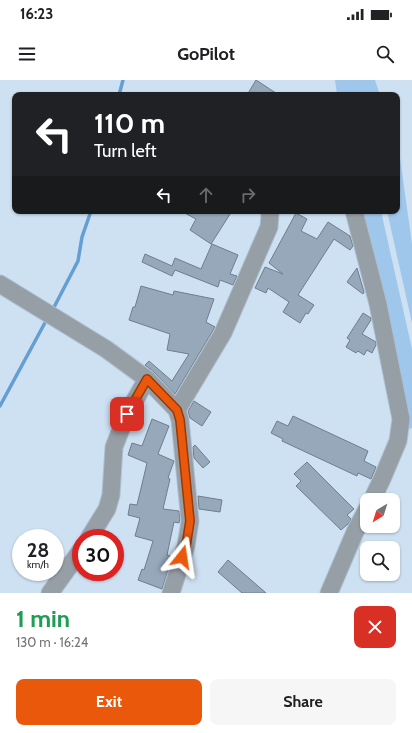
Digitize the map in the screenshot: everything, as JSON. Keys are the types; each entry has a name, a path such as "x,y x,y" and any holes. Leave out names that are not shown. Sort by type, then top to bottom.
{"street":[{"path":"177,410 223,333 235,309 269,227 270,214"},
{"path":"355,214 378,304 401,419 398,441 375,493"},
{"path":"0,284 106,349 147,379 177,410 180,420 190,521 186,546 171,593"},
{"path":"95,529 107,509 111,494 114,447 127,414 147,379"},
{"path":"329,593 360,522"},
{"path":"50,593 72,562"}],"shaded area":[{"path":"335,80 375,80 379,92 337,92"},
{"path":"400,158 412,244 412,323 388,214 400,214"},
{"path":"364,214 382,214 412,349 412,428 405,430 392,349"}],"building":[{"path":"256,80 274,92 249,92"},
{"path":"187,214 230,214 211,244 190,230 196,219"},
{"path":"295,214 307,219 301,231 317,239 328,222 350,236 353,246 350,250 334,239 298,295 314,305 308,314 306,313 300,323 283,312 289,302 268,288 266,293 255,288 265,267 283,274 269,263"},
{"path":"212,244 238,255 230,274 237,276 233,285 220,280 218,287 175,270 172,276 142,262 145,254 172,266 175,258 201,269"},
{"path":"357,268 364,292 363,294 347,282"},
{"path":"141,286 173,295 174,291 214,299 206,322 215,327 175,394 154,372 145,365 149,361 172,381 189,354 167,350 170,334 129,320 133,307 135,307"},
{"path":"363,313 371,318 371,320 362,334 376,342 372,353 367,350 364,355 358,351 356,353 346,347 350,340 347,338"},
{"path":"194,401 211,412 202,426 190,418 188,411"},
{"path":"293,416 368,451 364,461 376,467 371,479 358,473 357,476 282,441 283,439 271,433 277,421 288,426"},
{"path":"152,419 169,426 158,454 174,461 168,478 170,479 163,509 179,511 180,518 179,523 174,522 167,555 172,557 162,589 138,580 142,569 144,570 153,541 135,536 140,518 128,515 130,504 137,505 147,463 128,455 132,443 142,446"},
{"path":"195,445 210,462 203,468 194,458 193,447"},
{"path":"307,462 354,509 347,515 351,519 349,523 341,530 296,486 301,481 294,474"},
{"path":"198,496 222,500 220,512 199,509"},
{"path":"228,560 266,593 242,593 218,572"}],"waterway":[{"path":"120,92 123,80"},
{"path":"52,311 78,261 82,237 90,214"},
{"path":"0,406 47,319"}],"route":[{"path":"127,414 147,379 177,410 180,420 190,521 186,546 182,557"}]}
